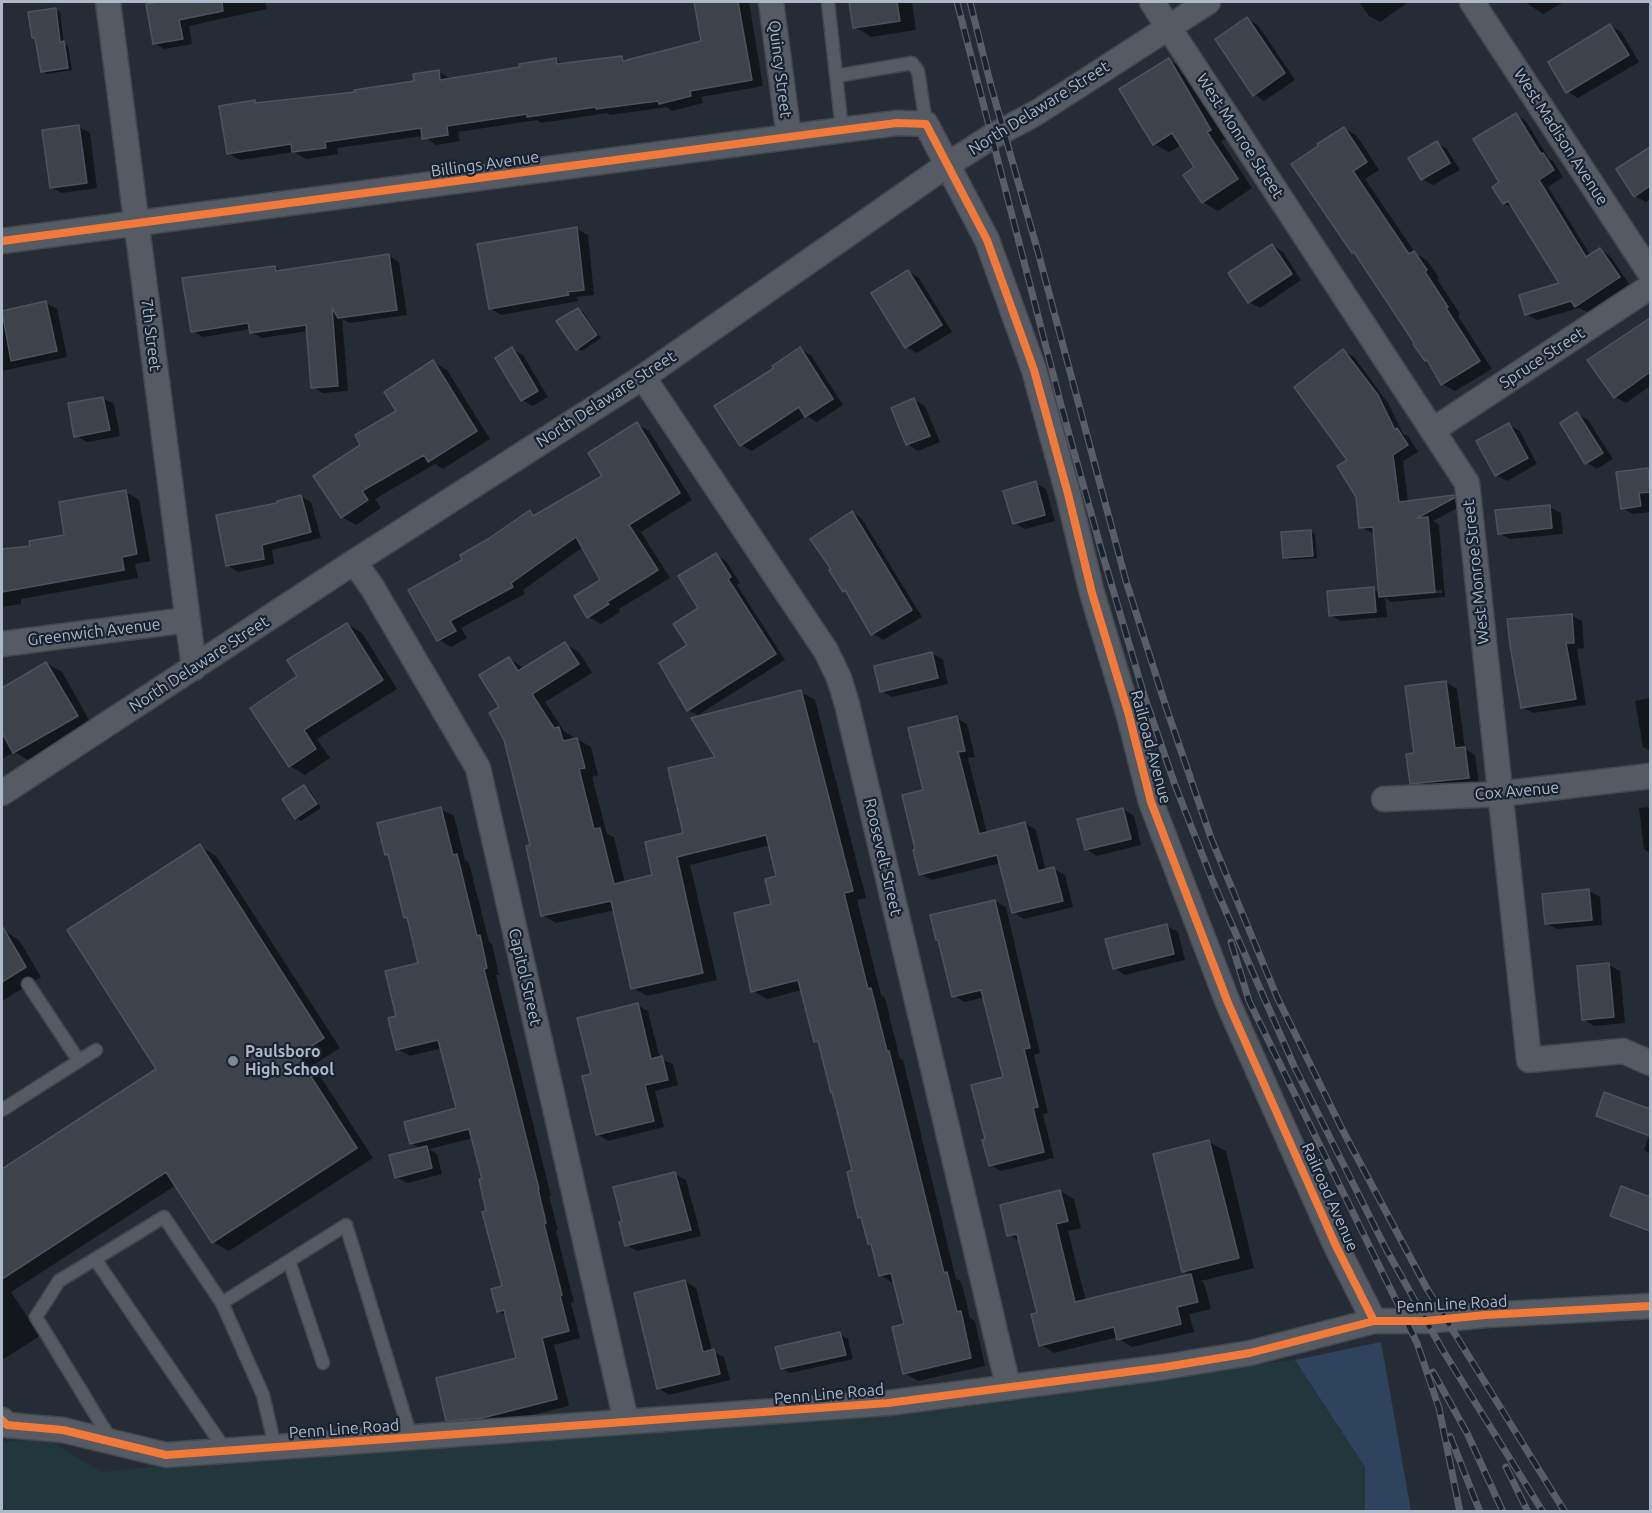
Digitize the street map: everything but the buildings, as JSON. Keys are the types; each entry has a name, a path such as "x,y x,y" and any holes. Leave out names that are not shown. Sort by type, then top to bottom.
{"street":[{"name":"7th Street","path":"108,2 194,668"},
{"name":"Quincy Street","path":"771,2 789,137"},
{"name":"West Monroe Street","path":"1152,2 1467,483 1529,1060 1623,1051 1650,1063"},
{"name":"North Delaware Street","path":"2,793 354,562 643,377 947,165 991,137 1036,113 1208,2"},
{"name":"West Madison Avenue","path":"1472,2 1650,273"},
{"name":"Billings Avenue","path":"2,241 897,123 926,124"},
{"path":"926,124 947,165"},
{"name":"Railroad Avenue","path":"947,165 987,240 1034,370 1092,593 1128,712 1151,802 1236,1022 1336,1246 1374,1321"},
{"name":"Spruce Street","path":"1433,430 1650,286"},
{"name":"Roosevelt Street","path":"643,377 826,651 839,678 1008,1386"},
{"name":"Capitol Street","path":"354,562 372,587 478,768 627,1421"},
{"name":"Greenwich Avenue","path":"2,644 188,620"},
{"name":"Cox Avenue","path":"1384,799 1500,794 1650,777"},
{"name":"Penn Line Road","path":"3,1424 63,1430 166,1455 627,1421 684,1419 888,1403 1165,1367 1250,1353 1374,1321 1426,1321 1485,1315 1650,1306"}],"lane":[{"path":"828,2 842,130"},
{"path":"836,76 912,63 918,71 926,124"},
{"path":"28,984 79,1061"},
{"path":"2,1107 96,1050"},
{"path":"112,1442 36,1317 59,1281 164,1217 222,1303 263,1395 275,1447"},
{"path":"222,1303 346,1225 411,1437"},
{"path":"95,1259 226,1451"},
{"path":"289,1261 323,1363"}],"green space":[{"path":"1295,1360 1365,1467 1365,1512 2,1512 2,1442 45,1438 101,1472"}],"water":[{"path":"1381,1342 1411,1511 1365,1511 1365,1467 1295,1360"}],"railway":[{"path":"957,2 1061,405 1101,549 1145,698 1175,785 1213,882 1295,1068 1386,1249 1442,1349 1543,1512"},
{"path":"970,2 1126,581 1211,838 1277,997 1342,1129 1426,1287 1565,1512"},
{"path":"1231,942 1249,1001 1417,1343 1439,1408 1460,1512"},
{"path":"1433,1372 1467,1433 1503,1512"},
{"path":"1450,1436 1480,1512"},
{"path":"1506,1467 1528,1512"}],"cycle path":[{"path":"2,241 897,123 926,124 987,240 1034,370 1092,593 1128,712 1151,802 1228,1003 1336,1246 1374,1321"},
{"path":"2,1420 7,1425 63,1430 166,1455 888,1403 1165,1367 1250,1353 1374,1321 1426,1321 1485,1315 1650,1306"}],"place":[{"name":"Paulsboro High School","path":"233,1061"}]}
